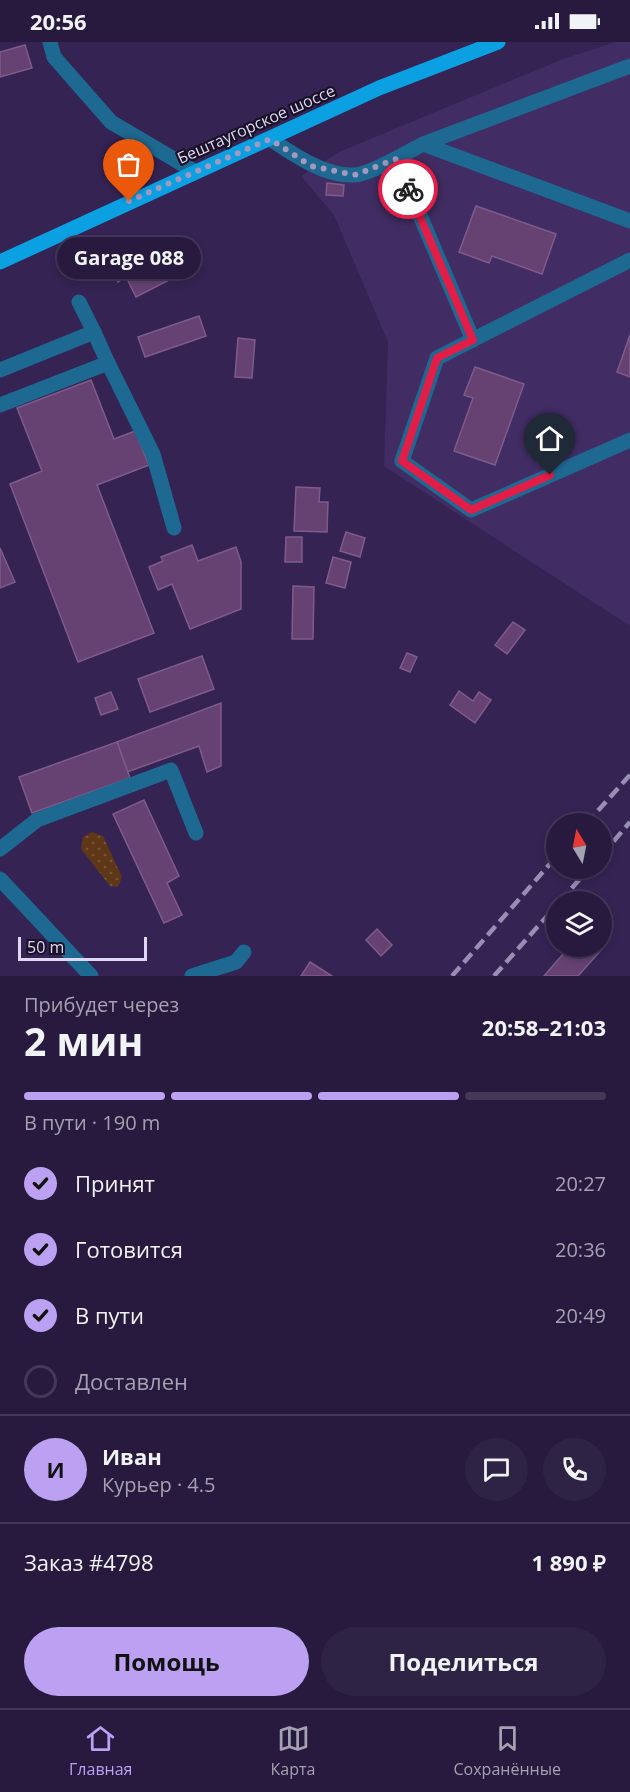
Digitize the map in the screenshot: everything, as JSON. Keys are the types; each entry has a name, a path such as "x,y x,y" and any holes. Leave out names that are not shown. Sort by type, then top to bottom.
{"main road":[{"name":"Бештаугорское шоссе","path":"0,262 379,88 498,42"}],"street":[{"path":"50,42 54,57 111,122 194,171"},
{"path":"270,139 311,166 355,175 396,159 423,144 630,66"},
{"path":"423,144 630,221"},
{"path":"396,159 473,340"},
{"path":"630,260 437,358 402,461 471,510 630,440"},
{"path":"79,302 153,454 174,528"},
{"path":"0,370 94,332"},
{"path":"0,405 108,363"},
{"path":"0,849 37,820 171,770 196,833"},
{"path":"0,879 91,976"},
{"path":"192,976 237,963"}],"shaded area":[{"path":"616,42 630,42 630,626 384,466 388,342 334,215 301,176 339,152 563,59"},
{"path":"92,832 103,836 122,877 118,887 110,886 81,849 83,837"}],"building":[{"path":"25,45 32,68 0,77 0,52"},
{"path":"327,183 344,185 343,196 326,195"},
{"path":"476,206 556,234 542,274 492,256 489,263 459,252"},
{"path":"168,238 185,272 136,297 126,277 118,282 111,267"},
{"path":"199,316 206,336 145,357 138,337"},
{"path":"630,335 630,377 617,372"},
{"path":"238,338 255,340 252,378 235,377"},
{"path":"475,367 524,384 495,465 454,451 473,398 464,395"},
{"path":"91,380 114,439 135,431 149,465 97,485 154,633 78,662 10,484 42,471 17,408"},
{"path":"296,487 320,488 319,502 328,502 327,532 294,531"},
{"path":"346,532 365,538 360,557 340,551"},
{"path":"286,537 302,537 302,562 285,562"},
{"path":"192,545 198,561 236,547 241,562 241,609 190,629 172,584 158,590 149,567 163,561 161,557"},
{"path":"0,548 15,582 0,588"},
{"path":"333,557 351,562 345,588 326,583"},
{"path":"293,586 314,587 313,639 292,639"},
{"path":"513,622 525,630 507,654 495,645"},
{"path":"407,653 417,657 410,672 400,668"},
{"path":"202,656 214,689 150,712 138,679"},
{"path":"459,691 473,701 479,692 491,700 475,723 450,705"},
{"path":"111,692 118,709 101,715 95,698"},
{"path":"221,703 221,766 207,772 199,746 127,772 117,742"},
{"path":"117,742 130,778 32,813 19,777"},
{"path":"144,800 179,876 167,883 182,915 164,923 113,814"},
{"path":"377,929 392,945 381,956 366,940"},
{"path":"560,957 595,957 578,976 544,976"},
{"path":"310,962 332,976 301,976"}],"railway":[{"path":"596,813 630,775"},
{"path":"612,843 630,822"},
{"path":"452,976 546,868"},
{"path":"569,891 580,879"},
{"path":"494,976 546,917"}],"way so far":[{"path":"129,201 270,139 311,166 355,175 396,159 408,189"}],"place":[{"name":"Garage 088","path":"129,201"}],"route":[{"path":"408,189 473,340 437,358 402,461 471,510 550,475"}]}
